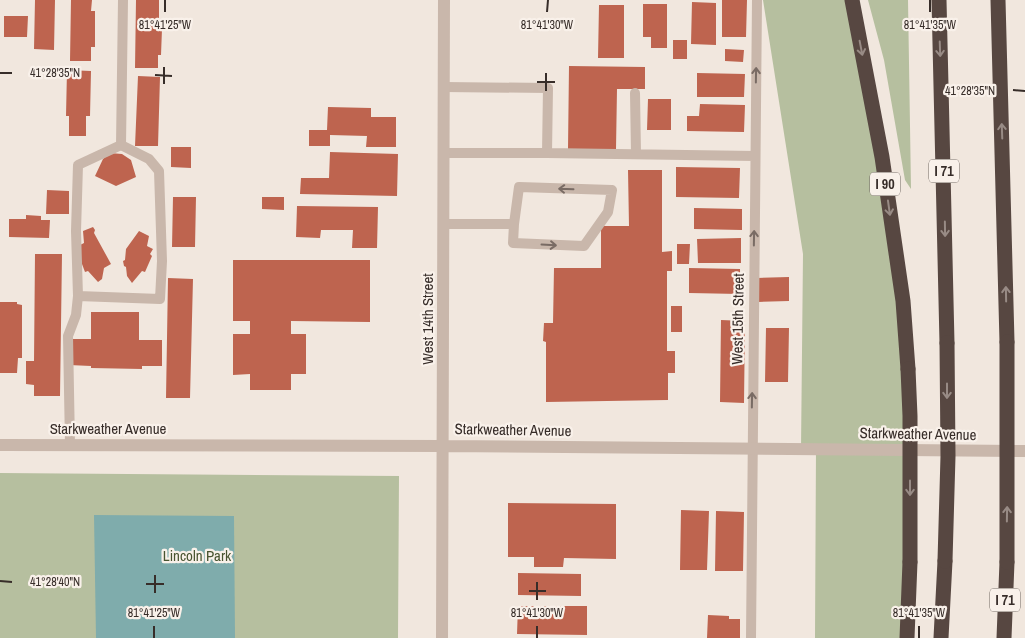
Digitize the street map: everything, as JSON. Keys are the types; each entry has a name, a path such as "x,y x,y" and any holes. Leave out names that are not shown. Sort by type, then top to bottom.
{"highway":[{"name":"I 90","path":"852,0 882,157 902,300 908,369 910,562 907,638"},
{"name":"I 71","path":"939,0 948,456 941,638"},
{"name":"I 71","path":"998,0 1007,342 1004,638"}],"street":[{"name":"West 14th Street","path":"442,638 444,0"},
{"name":"Starkweather Avenue","path":"0,445 443,446 1025,451"}],"lane":[{"path":"121,146 123,0"},
{"name":"West 15th Street","path":"751,638 757,0"},
{"path":"444,87 548,88 547,153"},
{"path":"635,93 636,154"},
{"path":"70,445 68,336 76,315 78,296 76,231 78,164 121,146 149,159 159,171 162,261 160,299 78,296"},
{"path":"444,153 755,156"},
{"path":"519,187 612,190 608,212 584,246 514,243 514,224 519,187"},
{"path":"444,224 514,224"}],"green space":[{"path":"763,0 852,0 903,301 907,638 815,638 816,450 801,449 803,254"},
{"path":"868,0 908,0 911,189 905,180 884,60"},
{"name":"Lincoln Park","path":"0,473 399,476 398,638 0,638"}],"water":[{"path":"94,515 234,516 235,638 96,638"}],"building":[{"path":"35,0 55,0 54,50 34,49"},
{"path":"71,0 92,0 91,11 95,11 95,47 91,47 91,61 70,61"},
{"path":"136,0 159,0 159,29 162,29 161,55 158,55 158,68 135,68"},
{"path":"722,0 747,0 746,37 722,37"},
{"path":"692,2 716,3 716,45 691,44"},
{"path":"643,4 667,4 667,48 651,48 651,37 643,37"},
{"path":"599,5 624,5 624,58 598,58"},
{"path":"4,16 28,16 27,37 4,37"},
{"path":"673,40 687,40 687,59 673,59"},
{"path":"725,49 744,50 743,62 725,61"},
{"path":"569,66 645,67 645,89 617,89 616,149 568,149"},
{"path":"67,70 91,71 90,116 86,116 86,136 69,136 69,116 66,116"},
{"path":"697,73 745,74 744,97 697,97"},
{"path":"138,76 160,77 158,146 135,146"},
{"path":"648,99 671,99 671,130 647,130"},
{"path":"700,104 745,105 744,132 687,131 687,116 699,116"},
{"path":"328,107 371,108 371,117 396,117 396,147 366,147 367,136 330,135 330,146 309,146 309,130 327,130"},
{"path":"171,147 191,147 191,168 171,167"},
{"path":"330,152 398,154 397,196 300,194 301,178 329,178"},
{"path":"110,153 122,154 131,160 136,177 116,186 95,176 103,159"},
{"path":"676,167 740,168 739,198 676,197"},
{"path":"628,170 662,170 662,252 672,251 672,271 667,271 667,351 675,351 675,373 668,373 668,400 546,402 546,342 543,341 544,323 553,323 554,268 601,268 601,226 629,226"},
{"path":"47,190 69,191 69,214 46,214"},
{"path":"173,197 196,197 195,247 172,247"},
{"path":"262,197 284,197 284,210 262,209"},
{"path":"297,206 378,207 377,248 352,248 353,230 321,230 320,238 296,237"},
{"path":"694,208 742,209 742,230 694,229"},
{"path":"26,215 41,216 41,220 50,220 49,238 9,237 9,219 26,219"},
{"path":"93,227 94,233 111,264 104,268 102,279 98,282 88,271 85,272 78,246 84,243 83,231"},
{"path":"139,231 149,236 147,246 153,249 145,272 142,271 132,283 127,276 123,261 125,260 126,249"},
{"path":"741,238 741,263 698,263 697,239"},
{"path":"677,244 690,244 689,264 677,264"},
{"path":"35,254 62,254 60,396 34,396 34,385 26,384 26,361 34,361"},
{"path":"233,260 370,260 370,322 291,321 291,334 306,334 306,374 291,374 291,390 250,390 250,374 233,375 233,334 250,334 250,321 233,321"},
{"path":"689,268 740,269 740,294 689,293"},
{"path":"789,277 789,301 758,302 757,278"},
{"path":"168,278 193,279 190,398 166,398"},
{"path":"0,302 17,302 17,304 22,305 22,358 18,358 17,373 0,373"},
{"path":"671,306 682,306 682,332 671,332"},
{"path":"91,312 139,312 139,340 162,340 162,366 142,366 142,369 91,368 91,366 69,365 69,339 91,339"},
{"path":"721,320 745,321 744,403 720,402"},
{"path":"766,328 789,328 788,382 765,382"},
{"path":"508,503 616,504 616,559 564,558 563,567 534,567 534,557 508,557"},
{"path":"681,510 709,511 707,570 680,570"},
{"path":"716,511 744,512 743,571 715,571"},
{"path":"518,573 581,574 581,596 518,595"},
{"path":"518,606 587,606 587,635 517,634"},
{"path":"708,615 729,616 729,619 740,619 740,638 707,638"}]}
